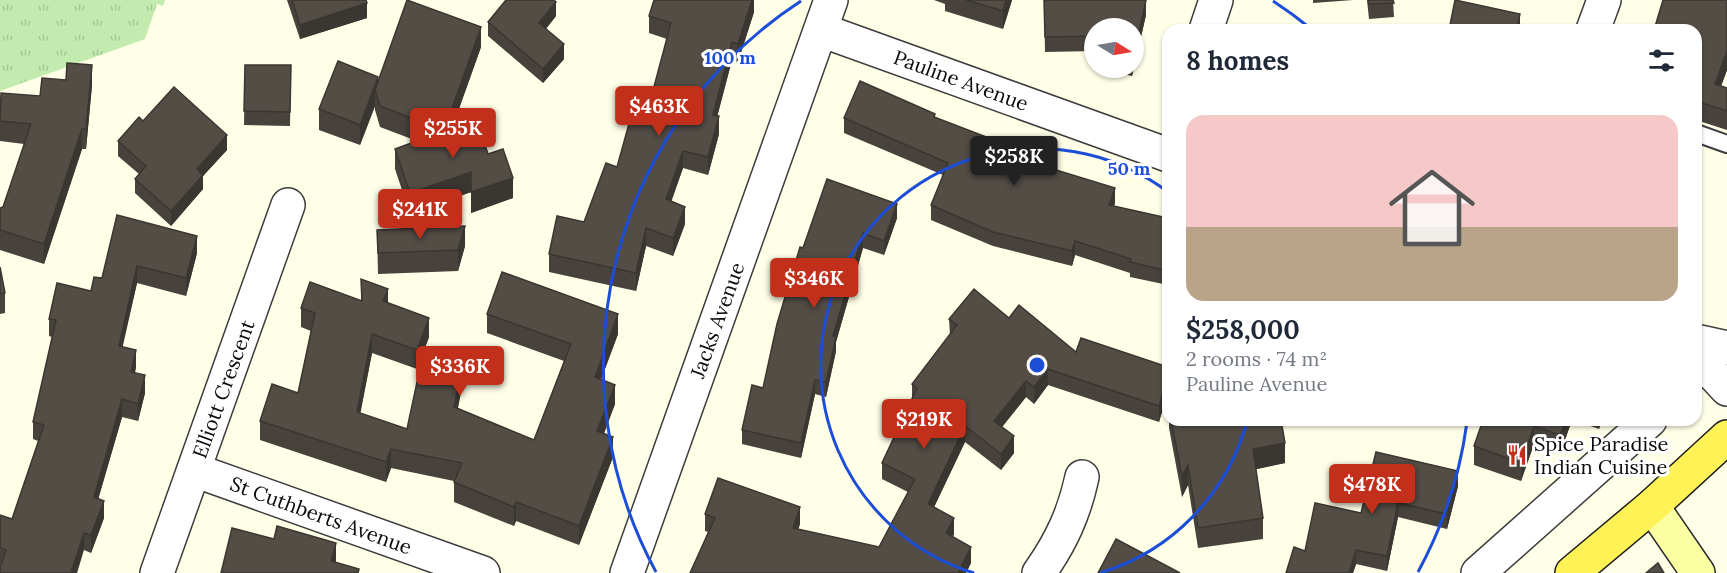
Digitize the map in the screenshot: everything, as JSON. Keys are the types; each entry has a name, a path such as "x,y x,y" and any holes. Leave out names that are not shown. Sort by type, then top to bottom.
{"main road":[{"path":"1572,573 1652,506 1727,437"},
{"path":"1652,506 1698,573"}],"street":[{"path":"1208,24 1216,0"},
{"path":"1595,24 1604,0"},
{"name":"Pauline Avenue","path":"826,15 1162,146"},
{"name":"Jacks Avenue","path":"627,573 826,15"},
{"name":"Elliott Crescent","path":"157,573 288,205"},
{"path":"1478,573 1643,426"},
{"name":"St Cuthberts Avenue","path":"194,470 483,573"},
{"path":"1039,573 1064,535 1075,508 1082,477"}],"lane":[{"path":"1702,135 1727,144"}],"green space":[{"path":"0,0 165,0 163,6 157,4 145,39 0,91"}],"building":[{"path":"292,0 366,0 367,3 300,25"},
{"path":"407,0 481,27 444,131 380,106 375,90"},
{"path":"506,0 554,0 556,2 539,23 564,44 543,69 488,22"},
{"path":"654,0 752,0 738,44 732,42 713,115 719,116 708,157 683,151 666,199 685,207 673,238 646,228 636,273 549,254 557,216 584,222 606,163 617,167 637,95 651,98 671,23 649,16"},
{"path":"966,0 1006,0 1003,11"},
{"path":"1044,0 1146,0 1142,18 1084,18 1084,36 1045,37"},
{"path":"1368,0 1393,0 1394,3 1369,4"},
{"path":"1455,0 1520,14 1518,24 1450,24"},
{"path":"1663,0 1727,0 1727,51 1715,84 1727,88 1727,111 1702,103 1702,24 1656,24"},
{"path":"338,61 378,77 360,125 319,109"},
{"path":"67,63 92,65 86,129 82,129 44,244 0,230 0,208 3,207 31,124 0,121 1,93 40,96 42,78 66,80"},
{"path":"245,65 291,65 290,112 244,111"},
{"path":"860,81 935,114 934,117 994,140 990,149 1044,163 1043,166 1115,188 1109,205 1162,217 1162,270 1130,262 1131,259 1075,241 1072,251 993,232 931,205 948,163 844,118"},
{"path":"174,87 227,135 197,169 203,175 171,211 135,179 146,166 118,141 139,117 143,121"},
{"path":"474,112 488,154 503,149 513,178 471,192 471,172 410,193 395,149 469,122 469,113"},
{"path":"827,179 897,204 884,241 863,233 833,336 836,337 826,382 815,380 801,443 742,430 752,385 763,388 777,324 800,247 803,248"},
{"path":"117,215 197,236 186,278 137,266 119,346 136,350 131,372 145,375 138,404 122,399 94,497 104,501 91,535 84,533 71,573 0,573 6,550 0,548 0,515 12,519 44,425 33,422 56,320 49,319 57,283 91,291 94,277 102,278"},
{"path":"465,226 458,250 378,253 377,230"},
{"path":"0,267 5,293 0,294"},
{"path":"502,272 618,314 595,377 615,385 597,431 613,437 579,526 516,502 514,507 454,482 462,463 391,449 386,462 260,421 272,384 298,393 315,313 301,308 310,282 362,301 361,279 388,289 383,301 429,318 417,350 372,334 357,412 407,429 422,359 462,367 454,407 534,440 571,344 487,314"},
{"path":"974,289 1009,318 1019,305 1076,352 1081,338 1162,365 1162,396 1159,406 1048,369 1034,387 1026,381 994,421 1014,436 1001,454 965,426 928,504 954,518 946,533 971,547 958,573 690,573 715,518 705,514 718,478 800,507 793,528 879,547 915,479 882,463 917,388 912,384 957,325 949,319"},
{"path":"1172,426 1282,426 1285,443 1253,449 1263,518 1198,528 1188,465 1182,476"},
{"path":"1481,426 1534,426 1521,463 1474,446"},
{"path":"1534,426 1564,426 1560,435"},
{"path":"1376,452 1458,471 1447,514 1398,503 1387,556 1356,550 1349,573 1286,573 1294,547 1305,551 1315,503 1361,513"},
{"path":"277,526 336,543 331,561 359,569 358,573 221,573 232,528 274,539"},
{"path":"1116,539 1180,573 1098,573"},
{"path":"1658,563 1664,573 1646,573"}],"place":[{"name":"Spice Paradise Indian Cuisine","path":"1517,455"}]}
